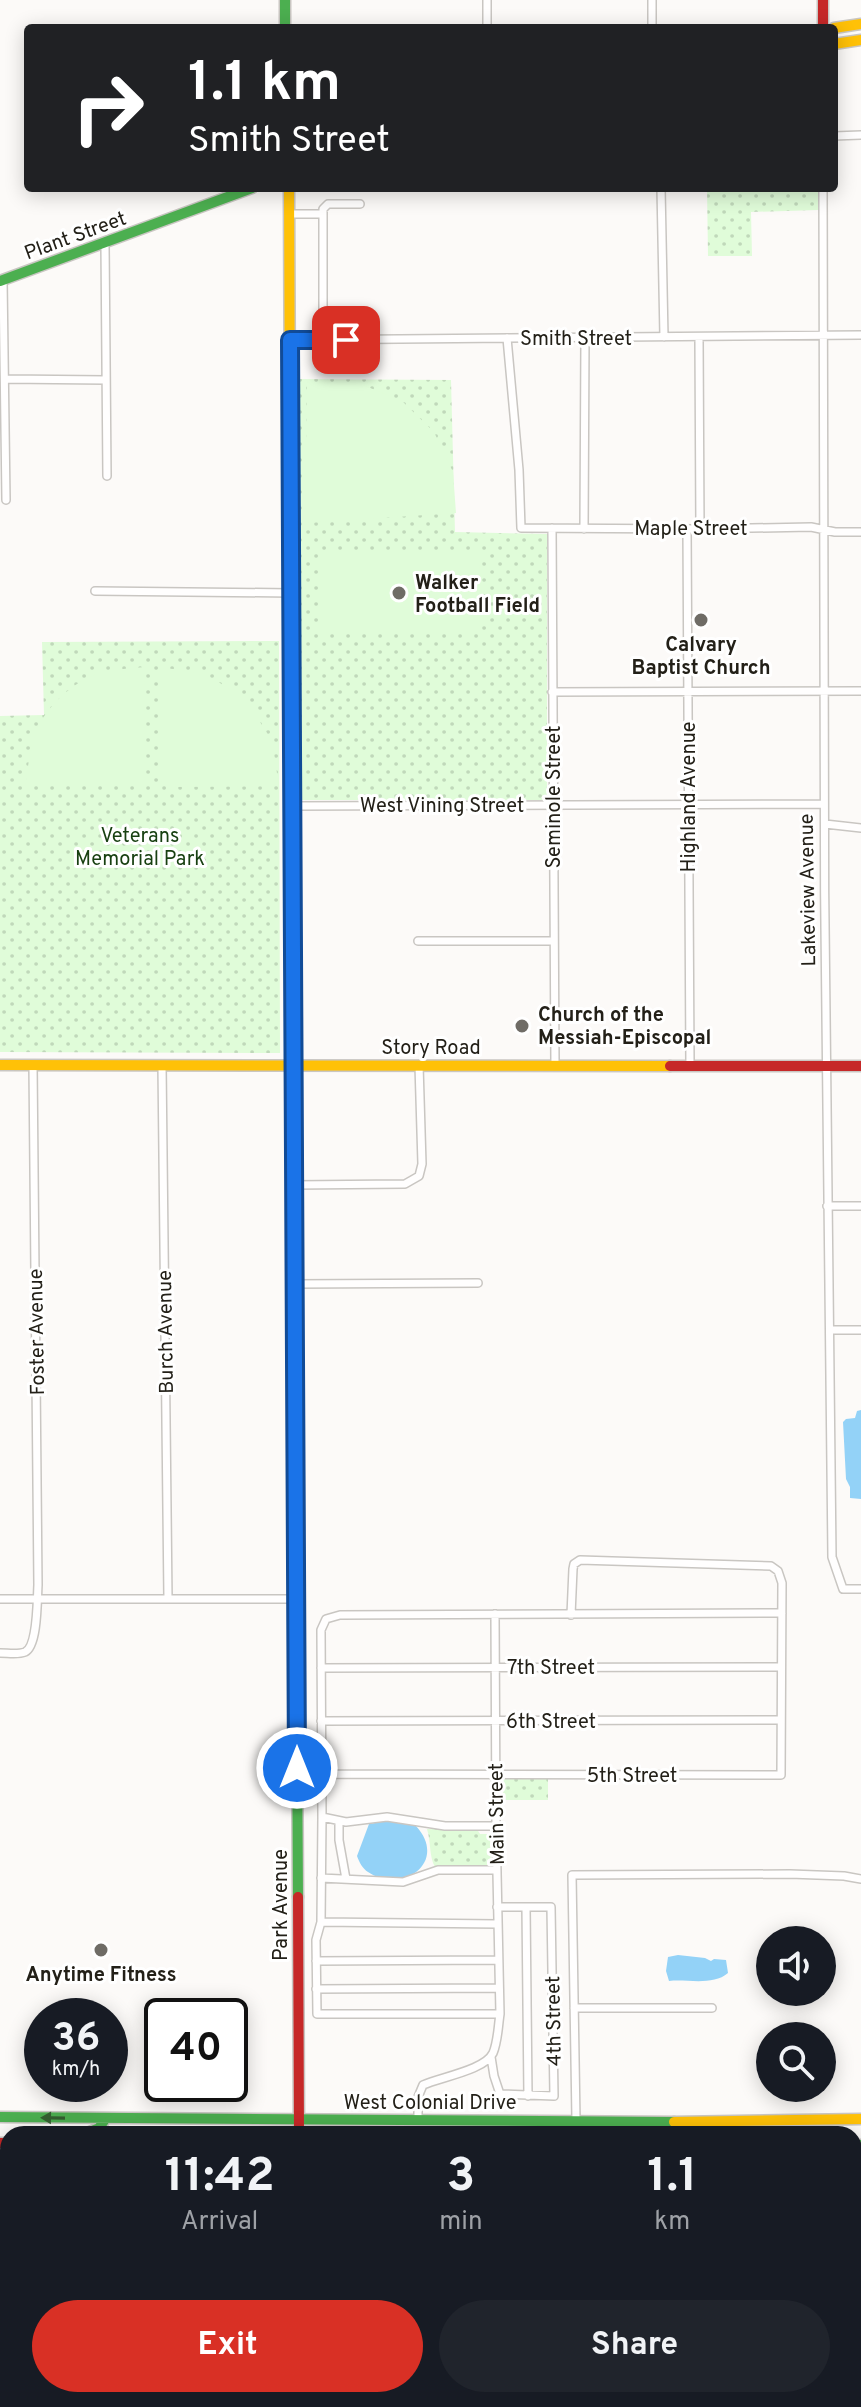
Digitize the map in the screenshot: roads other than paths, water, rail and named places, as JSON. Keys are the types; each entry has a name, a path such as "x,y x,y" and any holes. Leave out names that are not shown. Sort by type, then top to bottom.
{"main road":[{"path":"285,0 285,24"},
{"path":"823,0 823,24"},
{"path":"838,27 861,24"},
{"path":"838,43 861,40"},
{"name":"Plant Street","path":"2,280 242,192"},
{"name":"Park Avenue","path":"289,192 299,2126"},
{"name":"Story Road","path":"0,1065 861,1066"},
{"name":"West Colonial Drive","path":"0,2117 663,2122 861,2119"},
{"path":"100,2126 106,2118"},
{"path":"570,2126 576,2120"},
{"path":"624,2126 663,2122"}],"street":[{"path":"487,0 487,24"},
{"path":"652,0 652,24"},
{"path":"838,136 861,135"},
{"path":"661,192 664,337"},
{"name":"Lakeview Avenue","path":"823,192 824,804 832,1557 843,1589 861,1589"},
{"path":"323,340 323,209 328,204 360,204"},
{"path":"289,214 323,214"},
{"path":"105,244 107,476"},
{"path":"2,280 6,500"},
{"name":"Smith Street","path":"290,340 861,335"},
{"name":"Maple Street","path":"507,338 521,528 811,527 835,532 861,532"},
{"path":"584,529 585,338"},
{"path":"699,338 700,529"},
{"path":"5,379 106,380"},
{"name":"Seminole Street","path":"552,528 555,1065"},
{"name":"Highland Avenue","path":"687,529 690,1065"},
{"path":"95,591 291,593"},
{"path":"552,692 861,691"},
{"name":"West Vining Street","path":"292,806 824,804"},
{"path":"825,824 861,828"},
{"path":"418,941 554,941"},
{"name":"Foster Avenue","path":"0,1653 20,1653 32,1646 38,1585 33,1065"},
{"name":"Burch Avenue","path":"162,1065 168,1599"},
{"path":"293,1185 405,1184 419,1176 422,1164 419,1065"},
{"path":"827,1206 861,1206"},
{"path":"295,1284 478,1283"},
{"path":"830,1330 861,1330"},
{"name":"5th Street","path":"322,1774 781,1775 782,1583 778,1571 771,1566 580,1560 573,1569 571,1615"},
{"path":"0,1599 297,1599"},
{"path":"500,2014 317,2014 316,1940 321,1922 321,1630 326,1619 333,1616 782,1613"},
{"name":"Main Street","path":"491,2057 497,2042 500,2014 495,1614"},
{"name":"7th Street","path":"321,1668 781,1667"},
{"name":"6th Street","path":"321,1721 781,1720"},
{"path":"322,1817 339,1821 387,1817 445,1826 496,1826"},
{"path":"339,1821 346,1879"},
{"path":"321,1878 403,1882 438,1870 496,1870"},
{"path":"576,2120 572,1875 790,1874 861,1879"},
{"path":"491,2057 500,2094 528,2096 526,1907 497,1907"},
{"name":"4th Street","path":"526,1907 551,1907 554,2096 528,2096"},
{"path":"321,1922 497,1924"},
{"path":"316,1961 498,1960"},
{"path":"316,1989 499,1988"},
{"path":"574,2008 712,2008"},
{"path":"418,2121 418,2097 423,2085 483,2065 491,2057"}],"water":[{"path":"861,1410 861,1499 850,1498 843,1422 855,1418 857,1411"},
{"path":"393,1820 416,1826 425,1839 427,1852 417,1871 394,1880 368,1872 357,1856 369,1824"},
{"path":"678,1955 711,1961 726,1960 728,1973 708,1981 669,1981 666,1971 668,1957"}],"place":[{"name":"Walker Football Field","path":"399,593"},
{"name":"Calvary Baptist Church","path":"701,620"},
{"name":"Church of the Messiah-Episcopal","path":"522,1026"},
{"name":"Anytime Fitness","path":"101,1950"}],"park label":[{"name":"Veterans Memorial Park","path":"140,846"}]}
